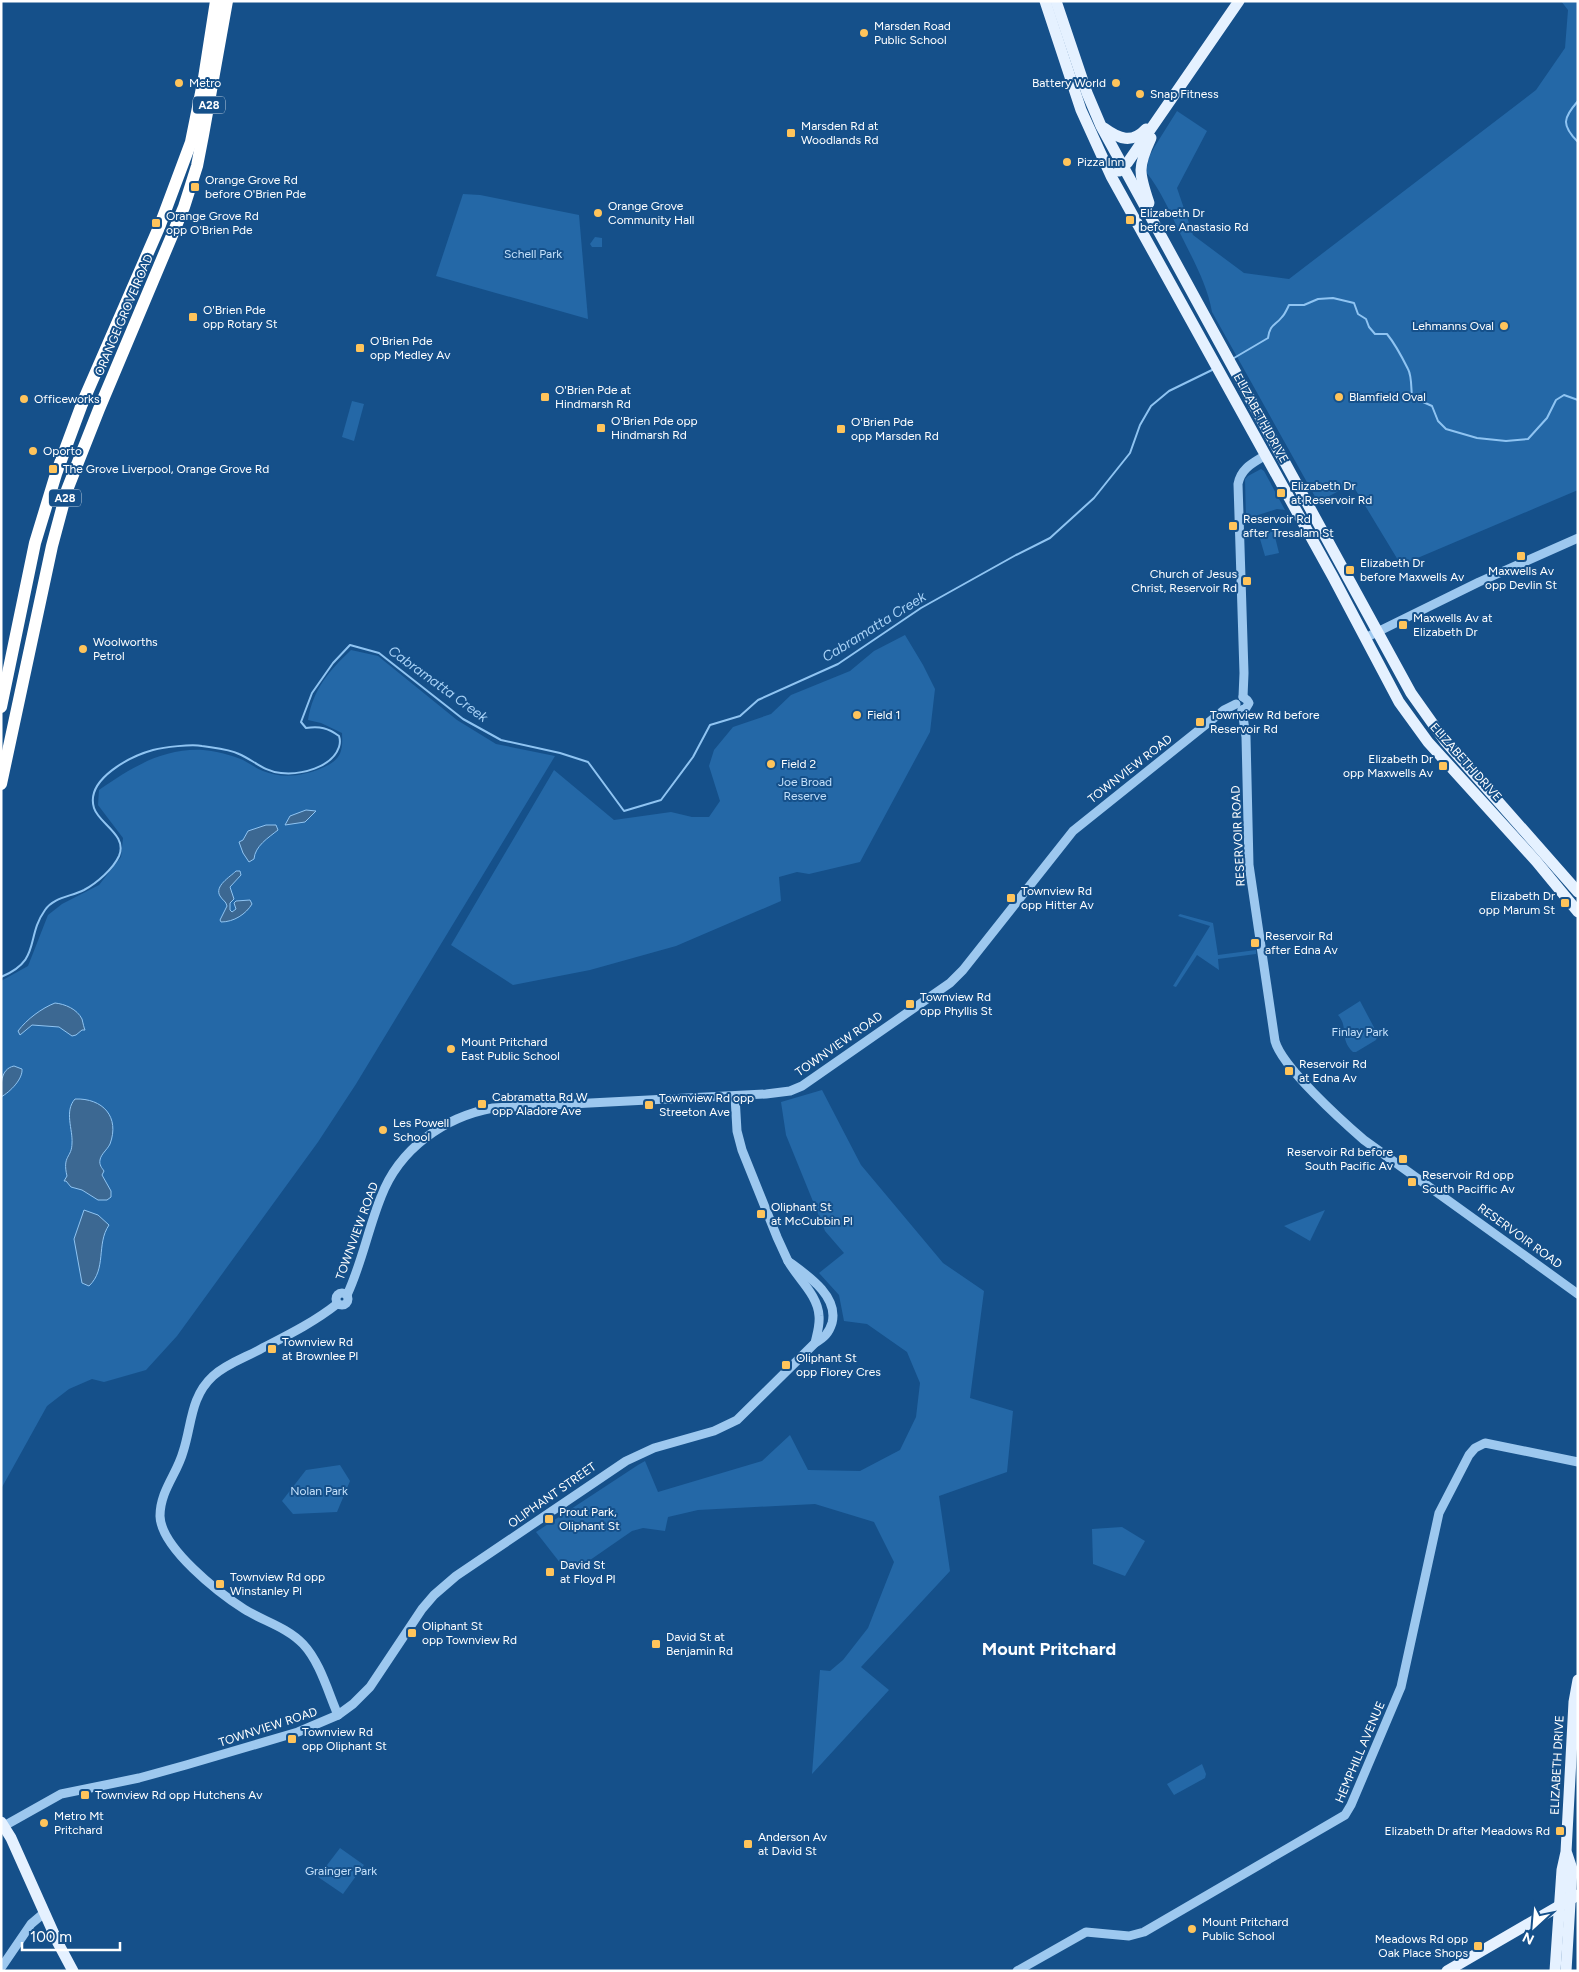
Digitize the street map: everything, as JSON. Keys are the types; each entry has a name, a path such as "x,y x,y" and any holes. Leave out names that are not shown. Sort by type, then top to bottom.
{"highway":[{"name":"ORANGE GROVE ROAD","path":"1,707 35,543 56,474 82,404 172,197 191,142 203,87 216,1"},
{"name":"ORANGE GROVE ROAD","path":"1,784 52,546 67,490 99,408 184,207 202,142 227,1"}],"main road":[{"name":"ELIZABETH DRIVE","path":"1045,1 1081,110 1112,176 1266,455 1399,702 1417,728 1536,861 1578,912"},
{"name":"ELIZABETH DRIVE","path":"1056,1 1084,86 1101,126 1411,693 1432,724 1459,758 1578,892"},
{"path":"1112,176 1123,168 1239,1"},
{"path":"1101,126 1122,139 1131,139 1142,134 1167,105"},
{"path":"1160,236 1142,184 1140,167 1141,160 1167,105"},
{"name":"ELIZABETH DRIVE","path":"1566,1971 1570,1899 1562,1870 1566,1852 1574,1702 1578,1680"},
{"path":"3,1824 62,1954 73,1971"},
{"name":"ELIZABETH DRIVE","path":"1556,1971 1570,1899"},
{"path":"1447,1971 1570,1899"}],"street":[{"name":"RESERVOIR ROAD","path":"1239,707 1246,708 1248,703 1243,697 1244,673 1238,484 1240,476 1246,468 1266,455"},
{"path":"1365,638 1471,586 1578,538"},
{"name":"RESERVOIR ROAD","path":"1239,707 1244,716 1246,737 1249,865 1275,1040 1281,1056 1339,1118 1364,1140 1578,1294"},
{"name":"TOWNVIEW ROAD","path":"3,1824 61,1794 172,1769 298,1732 338,1715 314,1659 302,1642 245,1610 199,1575 170,1541 160,1518 162,1497 183,1453 196,1400 206,1383 223,1369 314,1322 337,1304 344,1305 349,1298 347,1295 358,1268 380,1197 392,1174 416,1146 447,1124 470,1114 493,1108 735,1096 783,1092 802,1086 942,990 963,970 1057,849 1077,827 1224,710 1239,707"},
{"name":"OLIPHANT STREET","path":"735,1096 737,1131 742,1150 776,1237 795,1274 811,1293 818,1308 819,1322 815,1343"},
{"name":"OLIPHANT STREET","path":"338,1715 370,1688 422,1609 434,1595 456,1576 626,1461 654,1448 714,1431 737,1420 815,1343 826,1336 833,1318 831,1304 816,1284 788,1261"},
{"name":"HEMPHILL AVENUE","path":"1017,1971 1086,1932 1129,1936 1144,1932 1345,1815 1401,1687 1439,1513 1469,1455 1475,1448 1485,1444 1578,1462"},
{"path":"1,1968 31,1924 44,1913"}],"green space":[{"path":"1561,1 1578,1 1578,490 1401,565 1352,484 1318,502 1212,312 1210,301 1198,270 1164,200 1146,172 1149,157 1177,111 1207,131 1177,188 1193,235 1244,273 1289,279 1536,90 1565,48 1568,10"},
{"name":"Schell Park","path":"463,194 480,195 579,215 588,319 436,276"},
{"path":"595,237 602,238 602,247 592,247 590,244"},
{"path":"352,401 364,404 354,441 342,437"},
{"path":"1261,469 1264,471 1285,510 1277,509 1246,519 1245,479"},
{"path":"1273,529 1279,553 1265,556 1258,532"},
{"name":"Joe Broad Reserve","path":"905,635 935,689 930,732 860,862 809,874 797,872 779,877 781,901 676,946 590,970 513,985 451,945 554,770 614,820 671,812 692,817 709,817 720,801 709,766 714,750 733,727 771,714 791,695 850,671 874,651"},
{"path":"351,650 378,656 457,720 496,744 555,756 356,1084 318,1142 177,1336 146,1370 104,1382 92,1379 69,1389 47,1406 1,1489 1,981 28,966 48,915 62,904 99,885 121,857 123,838 98,805 99,790 123,774 148,761 174,752 188,750 218,752 243,760 263,771 285,776 300,775 328,765 339,755 342,745 342,733 321,723 308,720 310,709 323,681"},
{"path":"1180,914 1213,923 1218,955 1256,950 1256,954 1218,959 1219,970 1197,955 1176,987 1173,986 1210,926 1178,916"},
{"name":"Finlay Park","path":"1360,1001 1378,1035 1376,1040 1353,1052 1346,1042 1343,1024 1338,1015"},
{"path":"822,1090 861,1165 943,1263 984,1291 970,1398 1013,1411 1007,1472 939,1496 950,1571 861,1667 889,1690 812,1774 820,1670 830,1671 843,1660 868,1628 894,1562 874,1522 815,1504 698,1510 668,1517 665,1531 643,1528 632,1531 580,1567 569,1570 561,1564 536,1532 645,1461 658,1492 762,1461 790,1435 808,1470 860,1471 900,1450 916,1417 920,1383 907,1352 867,1324 844,1321 839,1295 819,1273 844,1253 825,1231 786,1135 781,1102"},
{"path":"1325,1210 1310,1241 1284,1226"},
{"name":"Nolan Park","path":"340,1465 350,1481 337,1512 293,1514 282,1501 306,1470"},
{"path":"1122,1527 1145,1541 1125,1576 1093,1564 1092,1529"},
{"path":"1202,1764 1206,1774 1205,1778 1174,1795 1167,1784"},
{"name":"Grainger Park","path":"340,1848 364,1865 343,1894 318,1877"}],"shaded area":[{"path":"306,810 316,811 305,822 285,825 290,816"},
{"path":"266,825 276,825 278,830 263,843 257,850 254,859 249,862 239,842 243,840 248,831"},
{"path":"236,871 240,871 241,875 230,887 234,899 230,903 230,910 232,912 236,909 234,903 236,901 250,900 252,904 239,917 221,922 220,920 227,906 220,896 219,889 223,882"},
{"path":"55,1003 67,1006 77,1012 82,1019 85,1030 72,1036 59,1027 32,1025 20,1035 18,1031 30,1018"},
{"path":"14,1066 22,1069 22,1073 12,1089 1,1097 1,1083 4,1074 6,1070"},
{"path":"75,1099 94,1102 107,1111 111,1118 113,1134 100,1162 104,1171 102,1175 111,1191 111,1197 107,1200 98,1200 82,1190 71,1187 64,1181 67,1176 66,1160 72,1148 69,1115"},
{"path":"84,1210 98,1215 109,1225 103,1240 98,1272 89,1286 82,1283 74,1239"}],"waterway":[{"name":"Cabramatta Creek","path":"1578,101 1569,112 1566,122 1569,131 1578,142"},
{"name":"Cabramatta Creek","path":"1234,358 1268,338 1271,328 1283,316 1289,305 1304,305 1318,299 1333,298 1354,303 1358,314 1366,319 1369,327 1375,334 1387,334 1399,351 1409,372 1412,397 1432,406 1438,421 1446,429 1477,438 1506,441 1528,439 1547,418 1556,400 1564,395 1578,400"},
{"name":"Cabramatta Creek","path":"1,977 14,970 28,956 35,930 45,910 53,902 94,884 109,871 119,856 120,842 94,808 93,797 96,788 103,778 122,763 144,753 171,747 197,745 235,752 259,765 281,773 297,773 323,765 335,754 339,746 339,736 324,728 306,728 301,722 312,693 333,663 350,645 379,653 463,719 501,740 560,753 588,762 624,811 661,800 693,757 710,725 740,716 758,700 838,664 921,608 1050,538 1094,498 1130,453 1140,425 1151,406 1169,391 1212,370"}],"place":[{"name":"Marsden Road Public School","path":"864,33"},
{"name":"Metro","path":"179,83"},
{"name":"Battery World","path":"1116,83"},
{"name":"Snap Fitness","path":"1140,94"},
{"name":"Marsden Rd at Woodlands Rd","path":"791,133"},
{"name":"Pizza Inn","path":"1067,162"},
{"name":"Orange Grove Rd before O'Brien Pde","path":"195,187"},
{"name":"Orange Grove Community Hall","path":"598,213"},
{"name":"Elizabeth Dr before Anastasio Rd","path":"1130,220"},
{"name":"Orange Grove Rd opp O'Brien Pde","path":"156,223"},
{"name":"O'Brien Pde opp Rotary St","path":"193,317"},
{"name":"Lehmanns Oval","path":"1504,326"},
{"name":"O'Brien Pde opp Medley Av","path":"360,348"},
{"name":"O'Brien Pde at Hindmarsh Rd","path":"545,397"},
{"name":"Blamfield Oval","path":"1339,397"},
{"name":"Officeworks","path":"24,399"},
{"name":"O'Brien Pde opp Hindmarsh Rd","path":"601,428"},
{"name":"O'Brien Pde opp Marsden Rd","path":"841,429"},
{"name":"Oporto","path":"33,451"},
{"name":"The Grove Liverpool, Orange Grove Rd","path":"53,469"},
{"name":"Elizabeth Dr at Reservoir Rd","path":"1281,493"},
{"name":"Reservoir Rd after Tresalam St","path":"1233,526"},
{"name":"Maxwells Av opp Devlin St","path":"1521,556"},
{"name":"Elizabeth Dr before Maxwells Av","path":"1350,570"},
{"name":"Church of Jesus Christ, Reservoir Rd","path":"1247,581"},
{"name":"Maxwells Av at Elizabeth Dr","path":"1403,625"},
{"name":"Woolworths Petrol","path":"83,649"},
{"name":"Field 1","path":"857,715"},
{"name":"Townview Rd before Reservoir Rd","path":"1200,722"},
{"name":"Field 2","path":"771,764"},
{"name":"Elizabeth Dr opp Maxwells Av","path":"1443,766"},
{"name":"Townview Rd opp Hitter Av","path":"1011,898"},
{"name":"Elizabeth Dr opp Marum St","path":"1565,903"},
{"name":"Reservoir Rd after Edna Av","path":"1255,943"},
{"name":"Townview Rd opp Phyllis St","path":"910,1004"},
{"name":"Mount Pritchard East Public School","path":"451,1049"},
{"name":"Reservoir Rd at Edna Av","path":"1289,1071"},
{"name":"Cabramatta Rd W opp Aladore Ave","path":"482,1104"},
{"name":"Townview Rd opp Streeton Ave","path":"649,1105"},
{"name":"Les Powell School","path":"383,1130"},
{"name":"Reservoir Rd before South Pacific Av","path":"1403,1159"},
{"name":"Reservoir Rd opp South Paciffic Av","path":"1412,1182"},
{"name":"Oliphant St at McCubbin Pl","path":"761,1214"},
{"name":"Townview Rd at Brownlee Pl","path":"272,1349"},
{"name":"Oliphant St opp Florey Cres","path":"786,1365"},
{"name":"Prout Park, Oliphant St","path":"549,1519"},
{"name":"David St at Floyd Pl","path":"550,1572"},
{"name":"Townview Rd opp Winstanley Pl","path":"220,1584"},
{"name":"Oliphant St opp Townview Rd","path":"412,1633"},
{"name":"David St at Benjamin Rd","path":"656,1644"},
{"name":"Townview Rd opp Oliphant St","path":"292,1739"},
{"name":"Townview Rd opp Hutchens Av","path":"85,1795"},
{"name":"Metro Mt Pritchard","path":"44,1823"},
{"name":"Elizabeth Dr after Meadows Rd","path":"1560,1831"},
{"name":"Anderson Av at David St","path":"748,1844"},
{"name":"Mount Pritchard Public School","path":"1192,1929"},
{"name":"Meadows Rd opp Oak Place Shops","path":"1478,1946"}],"district":[{"name":"Mount Pritchard","path":"1049,1649"}]}
